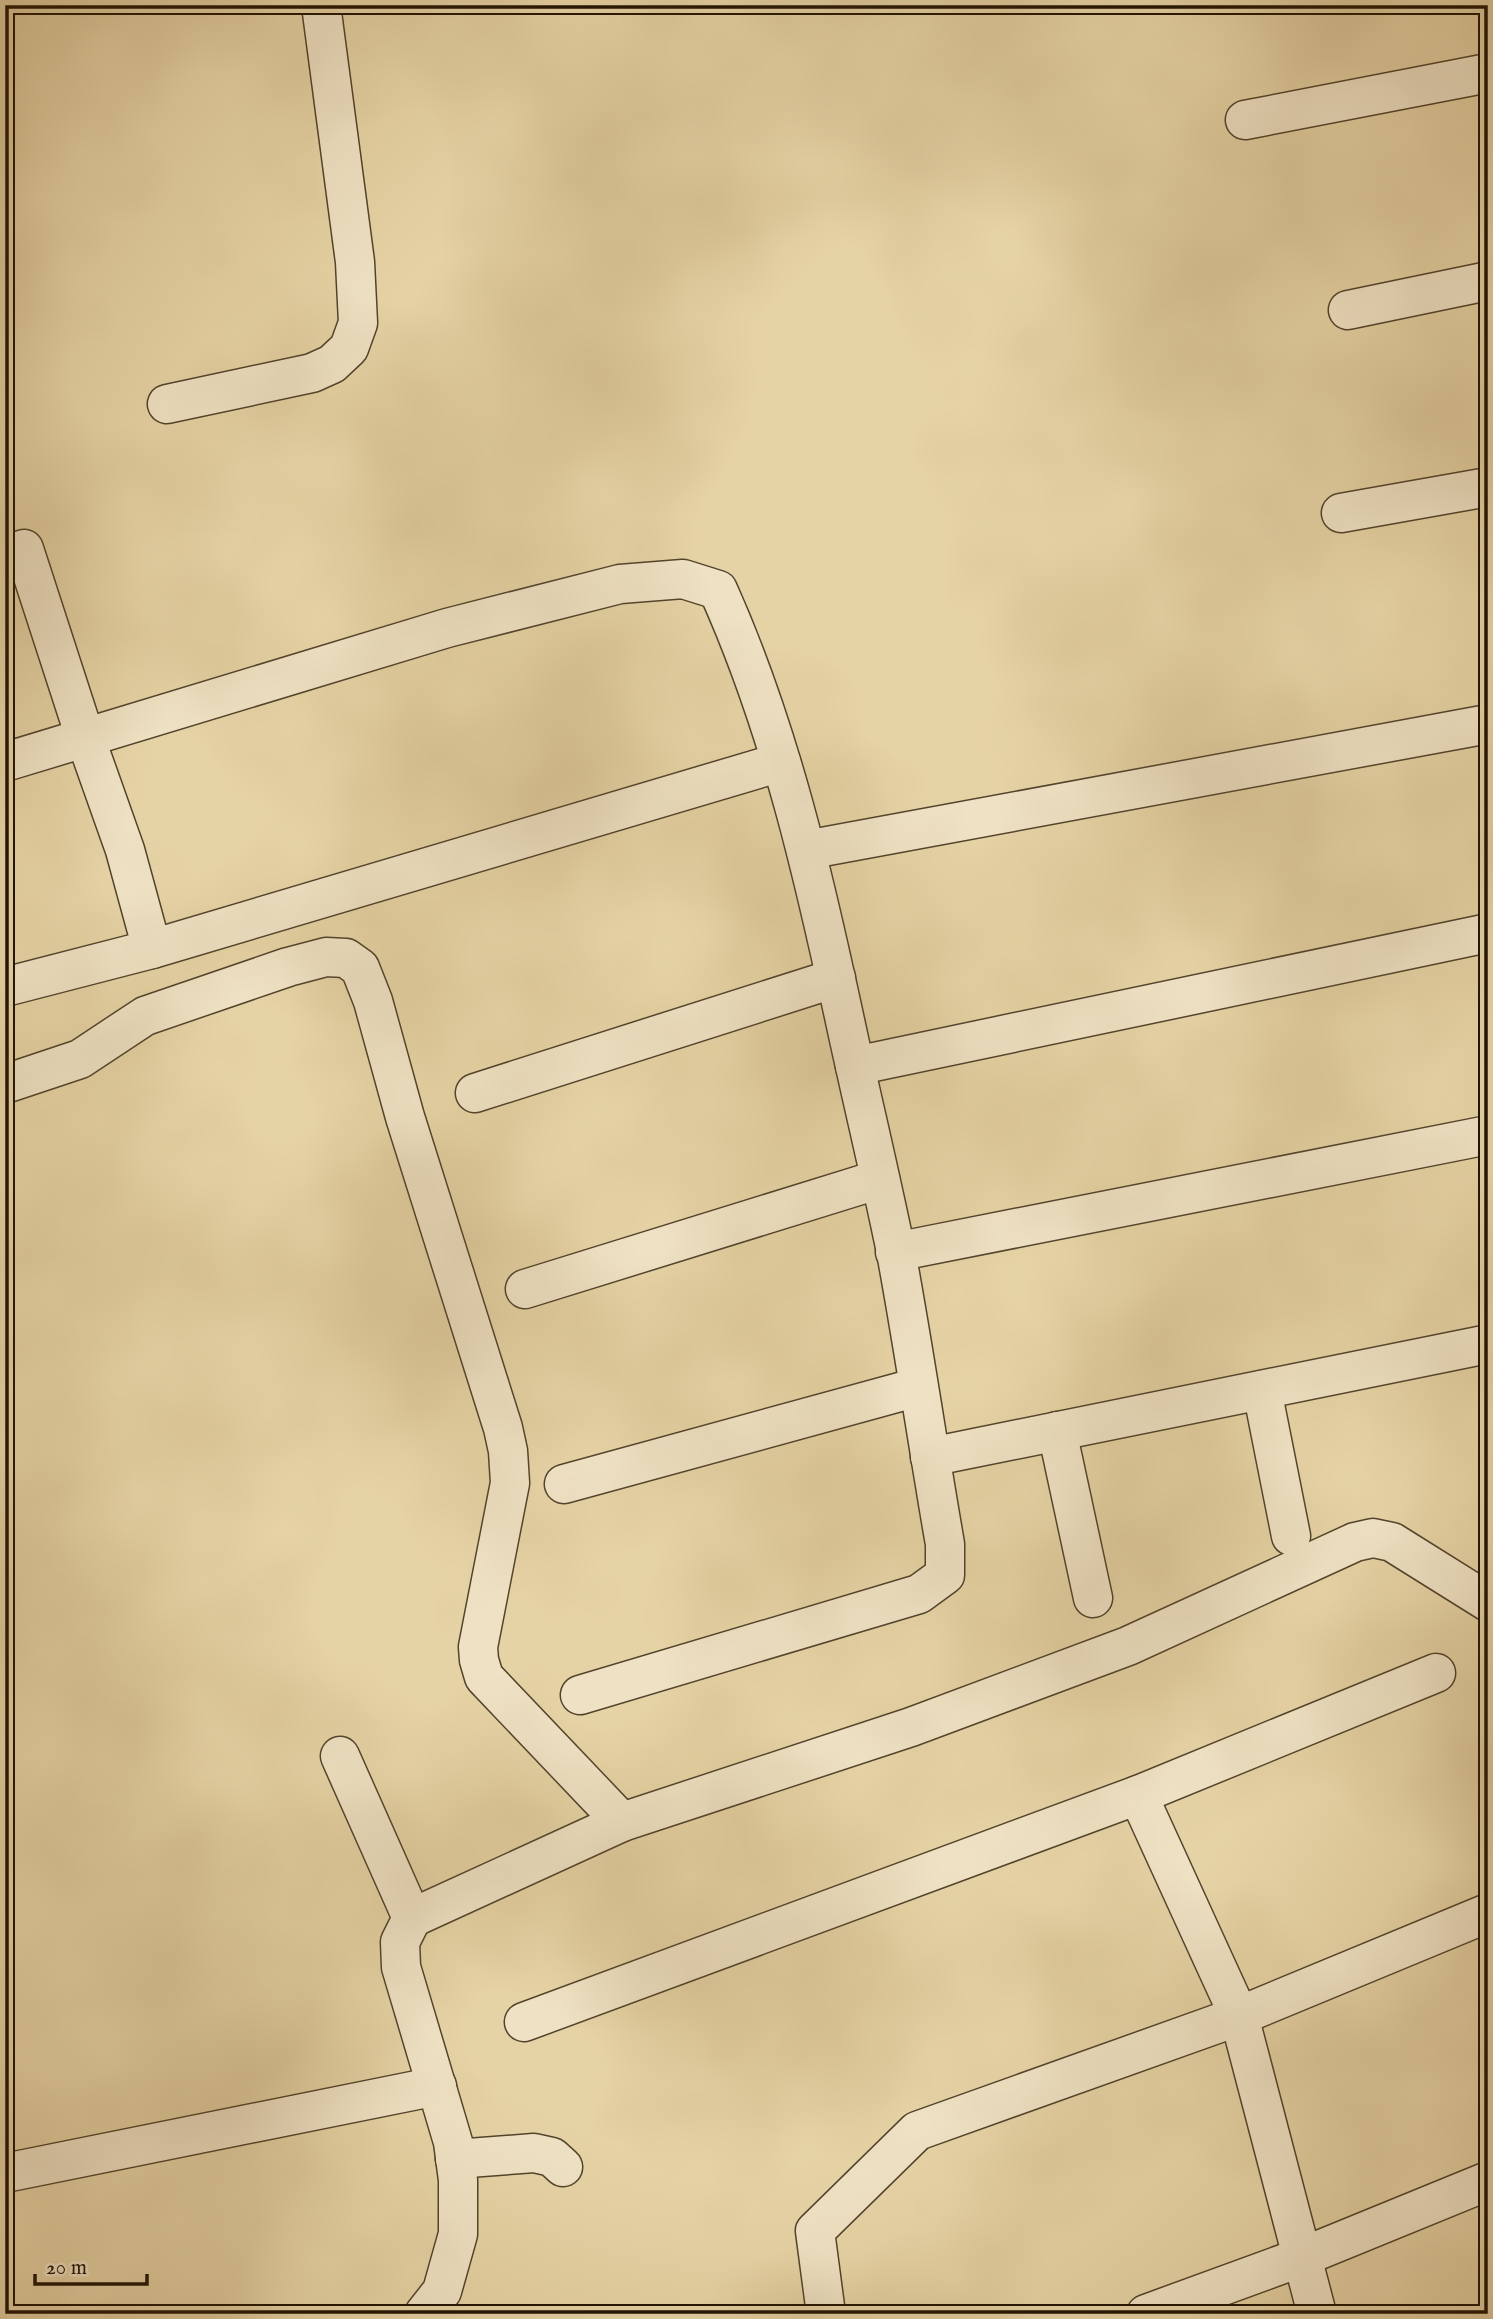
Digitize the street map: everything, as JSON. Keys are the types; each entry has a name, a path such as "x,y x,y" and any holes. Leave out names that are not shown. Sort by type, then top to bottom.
{"street":[{"path":"167,404 312,373 332,364 349,348 358,323 355,262 321,5"},
{"path":"1245,120 1488,72"},
{"path":"1348,310 1488,281"},
{"path":"1341,513 1488,487"},
{"path":"5,555 24,549 125,850 152,948"},
{"path":"5,762 447,628 620,584 683,579 718,590 781,762 806,850 836,978 895,1252 945,1544 945,1575 919,1594 580,1695"},
{"path":"806,850 1488,724"},
{"path":"5,987 152,948 781,762"},
{"path":"855,1066 1488,933"},
{"path":"5,1084 80,1059 145,1016 288,967 326,957 346,958 360,968 373,1002 405,1117 508,1451 510,1483 478,1647 479,1660 484,1676 622,1822"},
{"path":"475,1093 836,978"},
{"path":"895,1252 1488,1135"},
{"path":"525,1289 880,1179"},
{"path":"930,1457 1488,1344"},
{"path":"564,1484 918,1387"},
{"path":"1262,1390 1291,1536"},
{"path":"1057,1431 1093,1598"},
{"path":"424,2314 442,2291 458,2234 458,2180 453,2142 401,1967 400,1942 412,1918 622,1822 911,1727 1128,1646 1355,1542 1373,1538 1392,1542 1488,1602"},
{"path":"524,2022 1138,1795 1436,1673"},
{"path":"340,1756 412,1918"},
{"path":"1138,1795 1239,2016 1317,2314"},
{"path":"826,2314 815,2231 917,2131 1239,2016 1488,1913"},
{"path":"5,2173 438,2086"},
{"path":"455,2159 534,2153 552,2157 563,2167"},
{"path":"1146,2314 1302,2257 1488,2181"}]}
